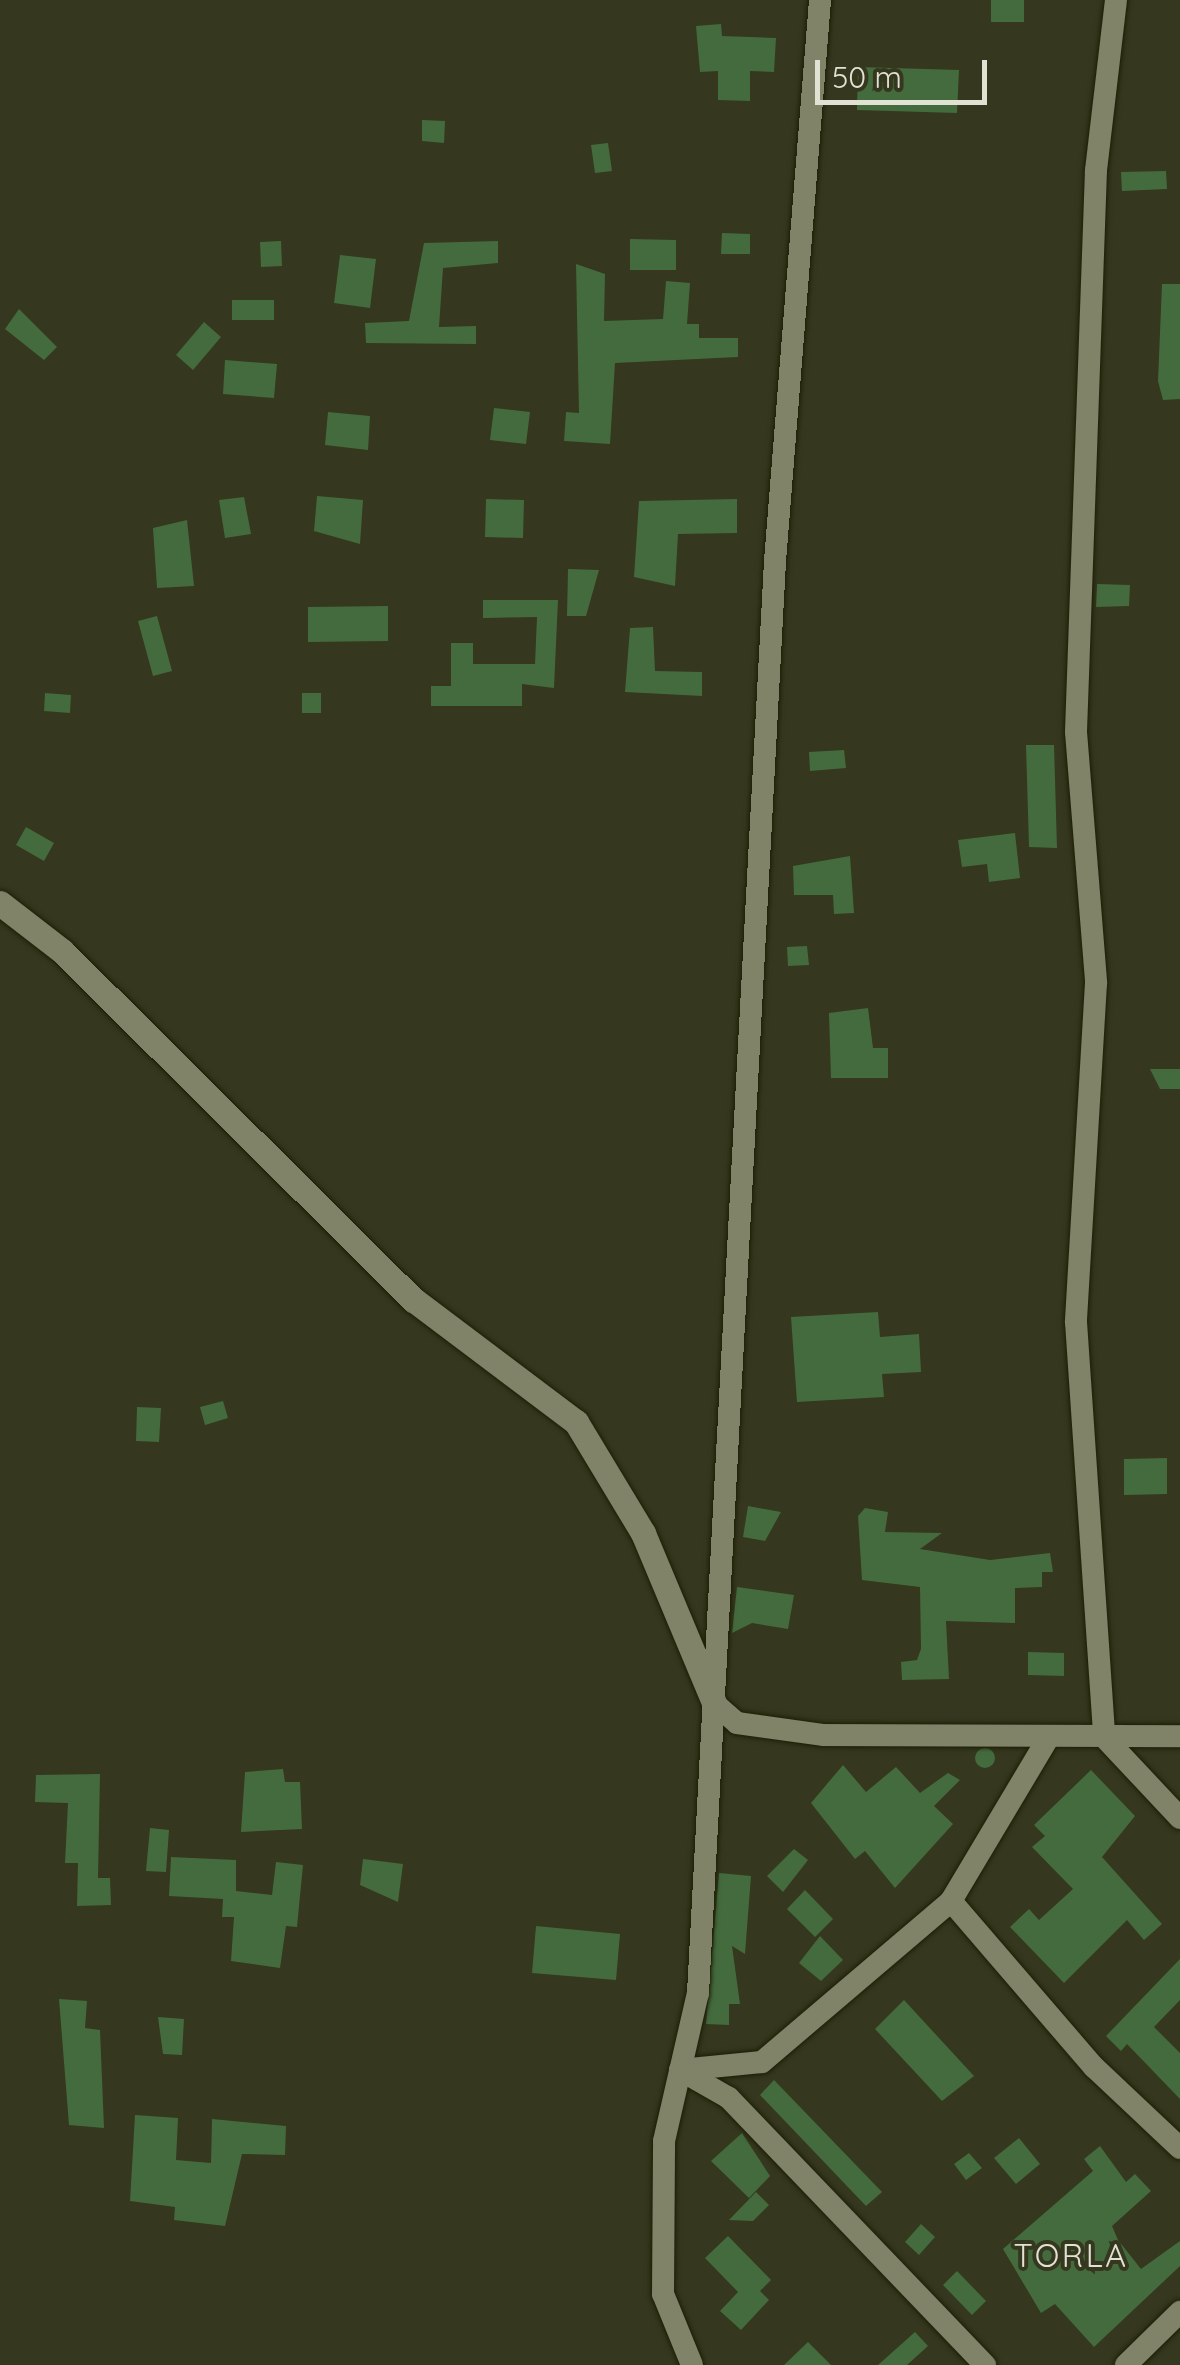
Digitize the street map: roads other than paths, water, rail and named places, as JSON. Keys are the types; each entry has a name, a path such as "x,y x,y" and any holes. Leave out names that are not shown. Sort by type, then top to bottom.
{"street":[{"path":"692,2365 664,2294 664,2141 698,1993 774,580 820,0"},
{"path":"1116,0 1096,170 1076,732 1096,982 1076,1322 1104,1737 1180,1818"},
{"path":"0,902 62,951 414,1300 576,1422 643,1533 714,1703 737,1723 824,1735 1180,1736"},
{"path":"680,2070 762,2062 951,1901 1048,1738"},
{"path":"951,1901 1094,2067 1180,2148"},
{"path":"680,2070 728,2098 985,2365"},
{"path":"1126,2365 1180,2312"}],"district":[{"name":"TORLA","path":"1071,2255"}]}
